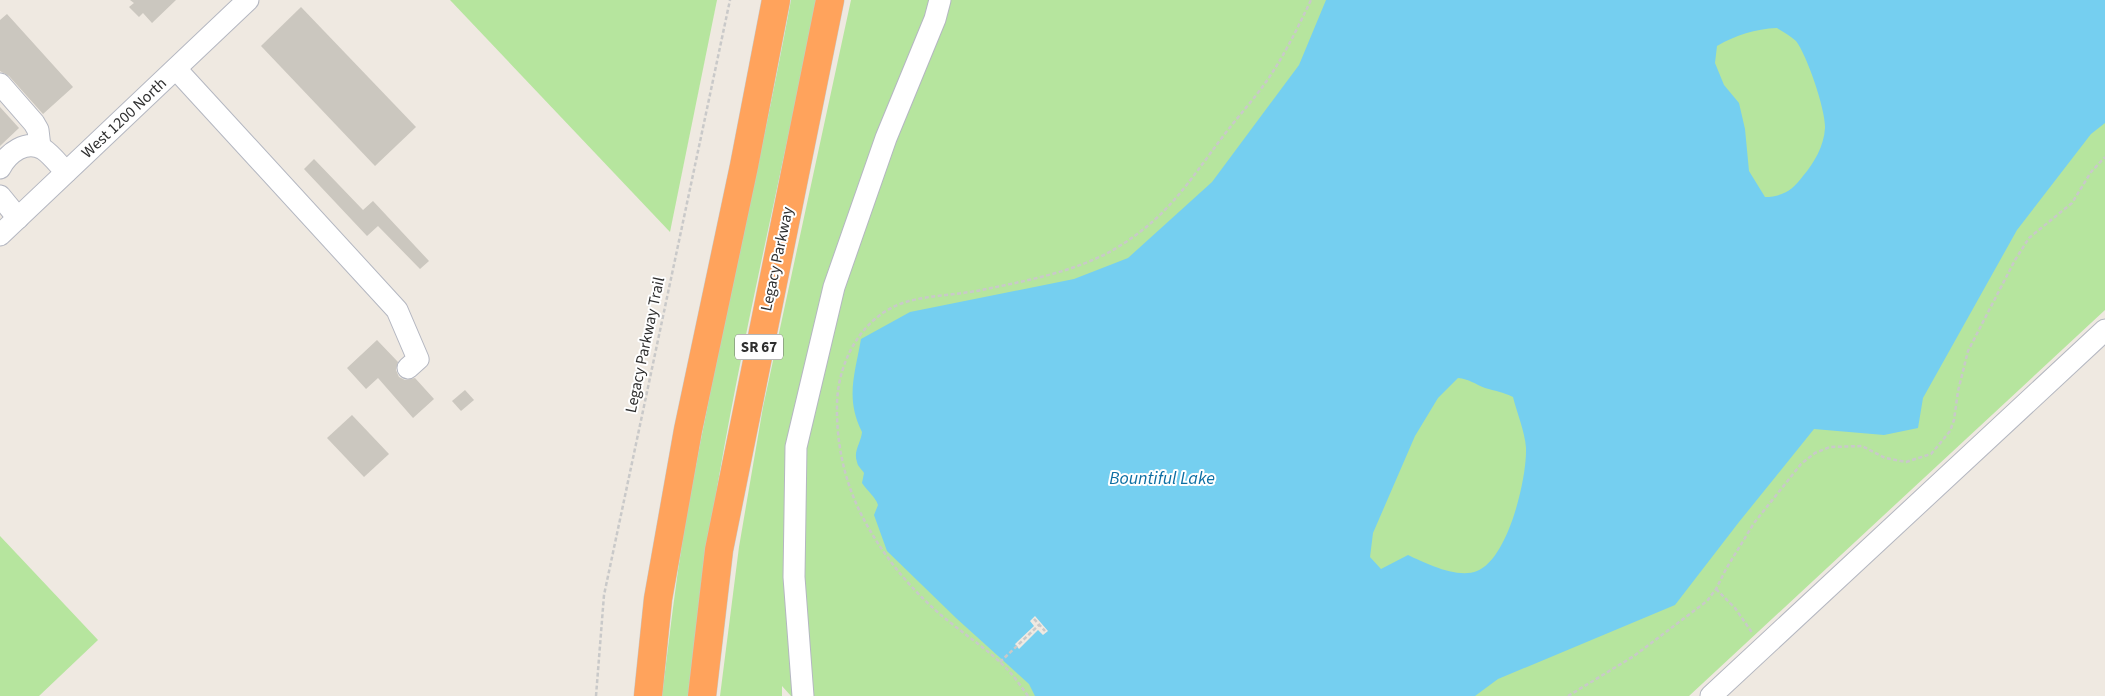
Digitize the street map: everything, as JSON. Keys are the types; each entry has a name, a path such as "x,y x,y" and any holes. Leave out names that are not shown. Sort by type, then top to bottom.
{"highway":[{"path":"648,696 658,599 686,440 744,166 776,0"},
{"name":"Legacy Parkway","path":"702,696 719,550 830,0"}],"street":[{"path":"803,696 794,577 796,447 834,287 886,138 940,0"},
{"name":"West 1200 North","path":"0,235 176,69 236,4"},
{"path":"176,69 397,310 418,358 408,368"},
{"path":"0,84 34,123 38,130 40,148"},
{"path":"0,168 6,158 20,148 29,146 40,148 50,154 66,172"},
{"path":"0,196 18,218"},
{"path":"1711,696 2105,330"}],"path":[{"name":"Legacy Parkway Trail","path":"596,696 604,596 730,0"},
{"path":"1028,696 1000,662 939,613 906,580 880,546 864,519 847,480 838,443 837,396 844,364 864,328 896,305 919,298 985,290 1058,272 1105,254 1134,236 1161,215 1180,196 1224,135 1262,88 1280,60 1311,0"},
{"path":"1568,696 1647,647 1696,610 1716,589 1754,523 1801,464 1815,453 1837,446 1862,446 1885,458 1906,462 1930,454 1941,444 1950,431 1954,420 1965,359 2015,260 2029,238 2072,203 2091,172 2105,157"},
{"path":"1716,589 1734,608 1762,648"},
{"path":"1034,620 1045,631"},
{"path":"1000,662 1039,625"}],"green space":[{"path":"450,0 717,0 670,232"},
{"path":"791,0 817,0 727,433 699,608 689,696 662,696 684,531 696,464"},
{"name":"Bountiful Lake","path":"851,0 2105,0 2105,310 1689,696 791,696 782,686 782,696 720,696 739,547 763,407"},
{"path":"0,536 98,640 39,696 0,696"}],"water":[{"name":"Bountiful Lake","path":"1326,0 2105,0 2105,123 2091,134 2017,230 1923,398 1918,428 1884,435 1814,429 1675,605 1498,679 1475,696 1035,696 1029,684 956,618 887,551 874,515 878,505 862,483 864,473 858,465 856,458 862,432 854,408 853,386 861,339 910,312 1074,279 1128,258 1212,182 1299,65","holes":["1777,28 1796,41 1805,58 1819,97 1825,128 1818,154 1799,181 1782,194 1765,197 1749,171 1745,129 1739,103 1724,85 1715,63 1717,46 1746,33","1458,378 1513,397 1526,448 1523,479 1514,517 1498,551 1488,564 1477,571 1469,573 1451,572 1408,555 1381,569 1370,557 1373,533 1415,436 1438,398"]}],"pier":[{"path":"1035,616 1048,631 1043,635 1038,630 1019,649 1015,644 1034,626 1030,621"}],"building":[{"path":"130,0 176,0 152,23 143,13 139,17 129,7 134,3"},
{"path":"301,7 416,127 375,166 261,46"},
{"path":"7,14 73,87 43,114 9,76 0,71 0,20"},
{"path":"0,107 19,128 0,146"},
{"path":"314,159 363,210 373,201 429,261 420,269 378,226 367,236 304,169"},
{"path":"377,340 398,362 396,370 399,377 405,380 415,378 434,399 413,418 378,378 366,389 347,368"},
{"path":"465,390 474,400 461,411 452,401"},
{"path":"352,415 389,454 364,477 327,438"}]}
